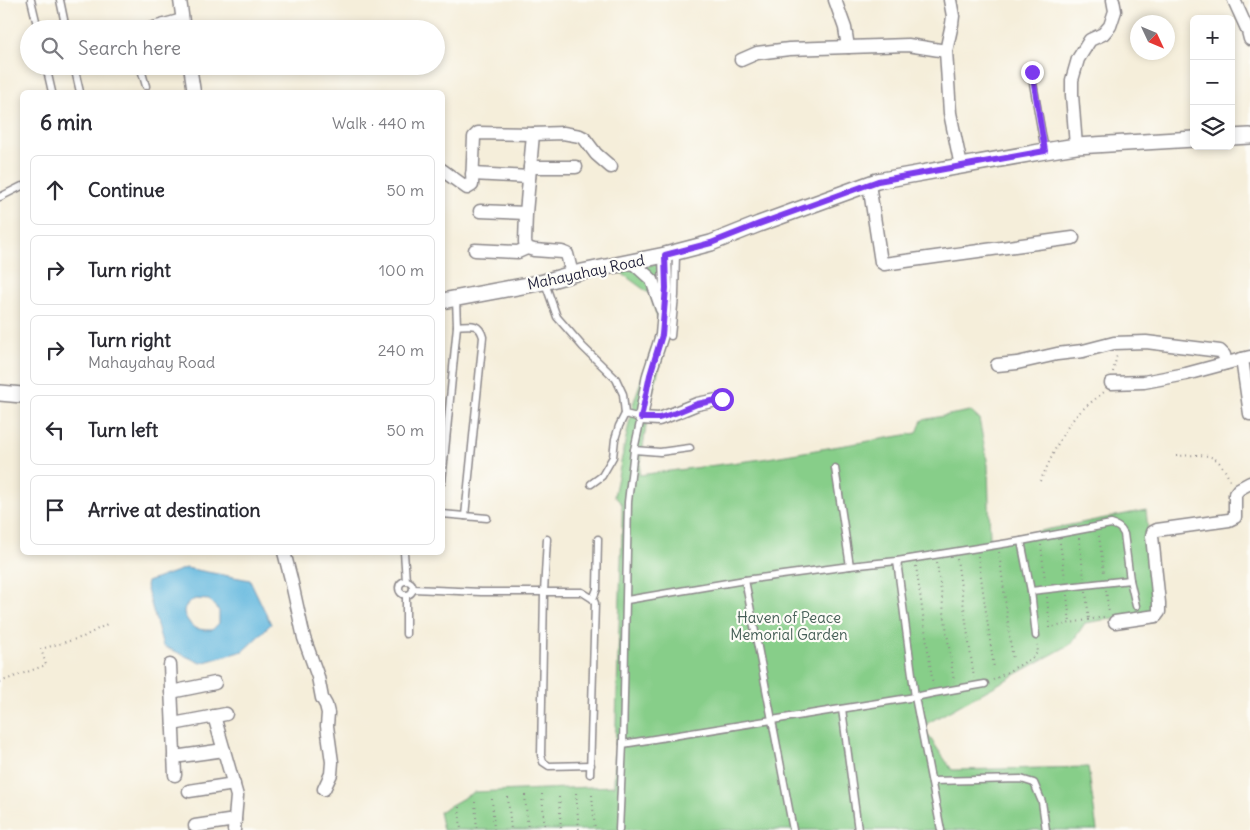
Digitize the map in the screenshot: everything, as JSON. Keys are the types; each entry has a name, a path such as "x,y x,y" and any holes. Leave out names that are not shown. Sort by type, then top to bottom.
{"street":[{"path":"180,0 183,20"},
{"path":"835,0 845,28 848,47"},
{"path":"950,0 953,16 946,51 950,113 961,166"},
{"path":"1076,146 1072,80 1078,59 1090,40 1103,34 1110,26 1115,11 1114,0"},
{"path":"1234,0 1250,39"},
{"path":"741,60 757,53 789,49 908,46 946,51"},
{"path":"191,75 194,90"},
{"path":"445,172 467,188 472,185 474,138 478,134 563,133 580,136 611,167"},
{"path":"527,248 526,213 533,134"},
{"path":"1235,137 1250,136"},
{"name":"Mahayahay Road","path":"449,299 544,282 711,243 878,181 1076,146 1190,139"},
{"path":"472,174 530,172 576,167"},
{"path":"869,184 881,262 884,264 1073,238"},
{"path":"480,210 526,213"},
{"path":"475,250 518,252 527,248 565,253 567,254 572,274"},
{"path":"670,254 662,335 650,375 641,418 659,418 697,404 722,399"},
{"path":"632,262 652,280 663,314"},
{"path":"997,365 1083,351 1109,344 1146,342 1220,350 1224,355 1226,363"},
{"path":"1111,383 1144,382 1186,374 1246,358 1250,414"},
{"path":"0,393 20,395"},
{"path":"1114,622 1156,616 1159,612 1152,536 1154,532 1235,518 1235,494 1239,489 1250,483"},
{"path":"285,555 304,638 328,713 327,726 332,762 324,789"},
{"path":"170,665 175,775"},
{"path":"171,692 215,683"},
{"path":"173,724 220,715 224,750 237,796 235,825 194,826"},
{"path":"174,757 224,750"},
{"path":"189,791 234,784"}],"lane":[{"path":"31,0 35,20"},
{"path":"60,0 64,20"},
{"path":"1032,72 1045,151"},
{"path":"48,75 52,90"},
{"path":"76,75 80,90"},
{"path":"143,75 146,86"},
{"path":"0,197 20,187"},
{"path":"670,254 675,296 671,336"},
{"path":"544,282 557,317 583,347 616,380 623,394 625,414 615,439 613,457 602,476 591,484"},
{"path":"445,451 457,326 449,299"},
{"path":"457,326 472,325 478,327 483,337 465,516"},
{"path":"619,830 623,744 628,502 634,450 641,418 625,414"},
{"path":"634,450 660,452 690,448"},
{"path":"835,468 850,566"},
{"path":"445,514 487,518"},
{"path":"626,600 745,580 976,549 1111,524 1122,529 1124,534 1130,580 1136,606"},
{"path":"590,774 594,598 597,589 598,539"},
{"path":"547,540 544,592 541,755 543,762 548,766 591,765"},
{"path":"1021,541 1031,592 1036,636"},
{"path":"404,555 406,581"},
{"path":"897,561 915,698 941,830"},
{"path":"745,580 794,830"},
{"path":"1031,592 1130,580"},
{"path":"406,581 412,584 413,589"},
{"path":"406,581 399,587 400,592 406,595"},
{"path":"413,589 481,592 582,592 594,598"},
{"path":"406,595 411,593 413,589"},
{"path":"406,595 406,634"},
{"path":"623,744 915,698 934,692 985,684"},
{"path":"842,709 858,830"},
{"path":"932,781 1020,779 1034,783 1042,802 1046,830"}],"path":[{"path":"1040,481 1072,422 1111,383 1119,343"},
{"path":"1176,456 1207,455 1220,462 1235,494"},
{"path":"1050,628 1110,616 1098,527"},
{"path":"1078,530 1089,620"},
{"path":"998,545 1013,661"},
{"path":"976,549 994,668"},
{"path":"956,552 975,686"},
{"path":"936,555 955,689"},
{"path":"915,558 934,692"},
{"path":"0,682 46,665 41,649 83,637 110,623"},
{"path":"985,684 1032,658 1038,652 1036,636"},
{"path":"576,793 578,830"},
{"path":"525,794 528,830"},
{"path":"542,794 545,830"},
{"path":"592,795 595,830"},
{"path":"559,797 561,830"},
{"path":"508,798 511,830"},
{"path":"492,799 494,830"},
{"path":"475,802 477,830"},
{"path":"459,807 462,830"}],"green space":[{"name":"Haven of Peace Memorial Garden","path":"672,260 670,312 664,350 649,405 639,475 762,459 917,433 922,420 970,411 979,419 988,465 990,541 1146,510 1156,611 1085,623 1071,644 926,724 926,732 952,770 1088,767 1097,830 443,830 439,812 474,792 614,786 622,504 614,496 633,404 660,326 650,294 620,272"}],"water":[{"path":"186,568 250,580 271,624 243,651 201,663 163,646 146,586 147,582","holes":["195,599 209,600 219,611 219,623 212,630 202,630 194,627 186,618 184,609"]}],"route":[{"path":"722,399 697,404 659,418 641,418 650,375 662,335 666,288 665,255 711,243 878,181 1045,151 1032,72"}]}
